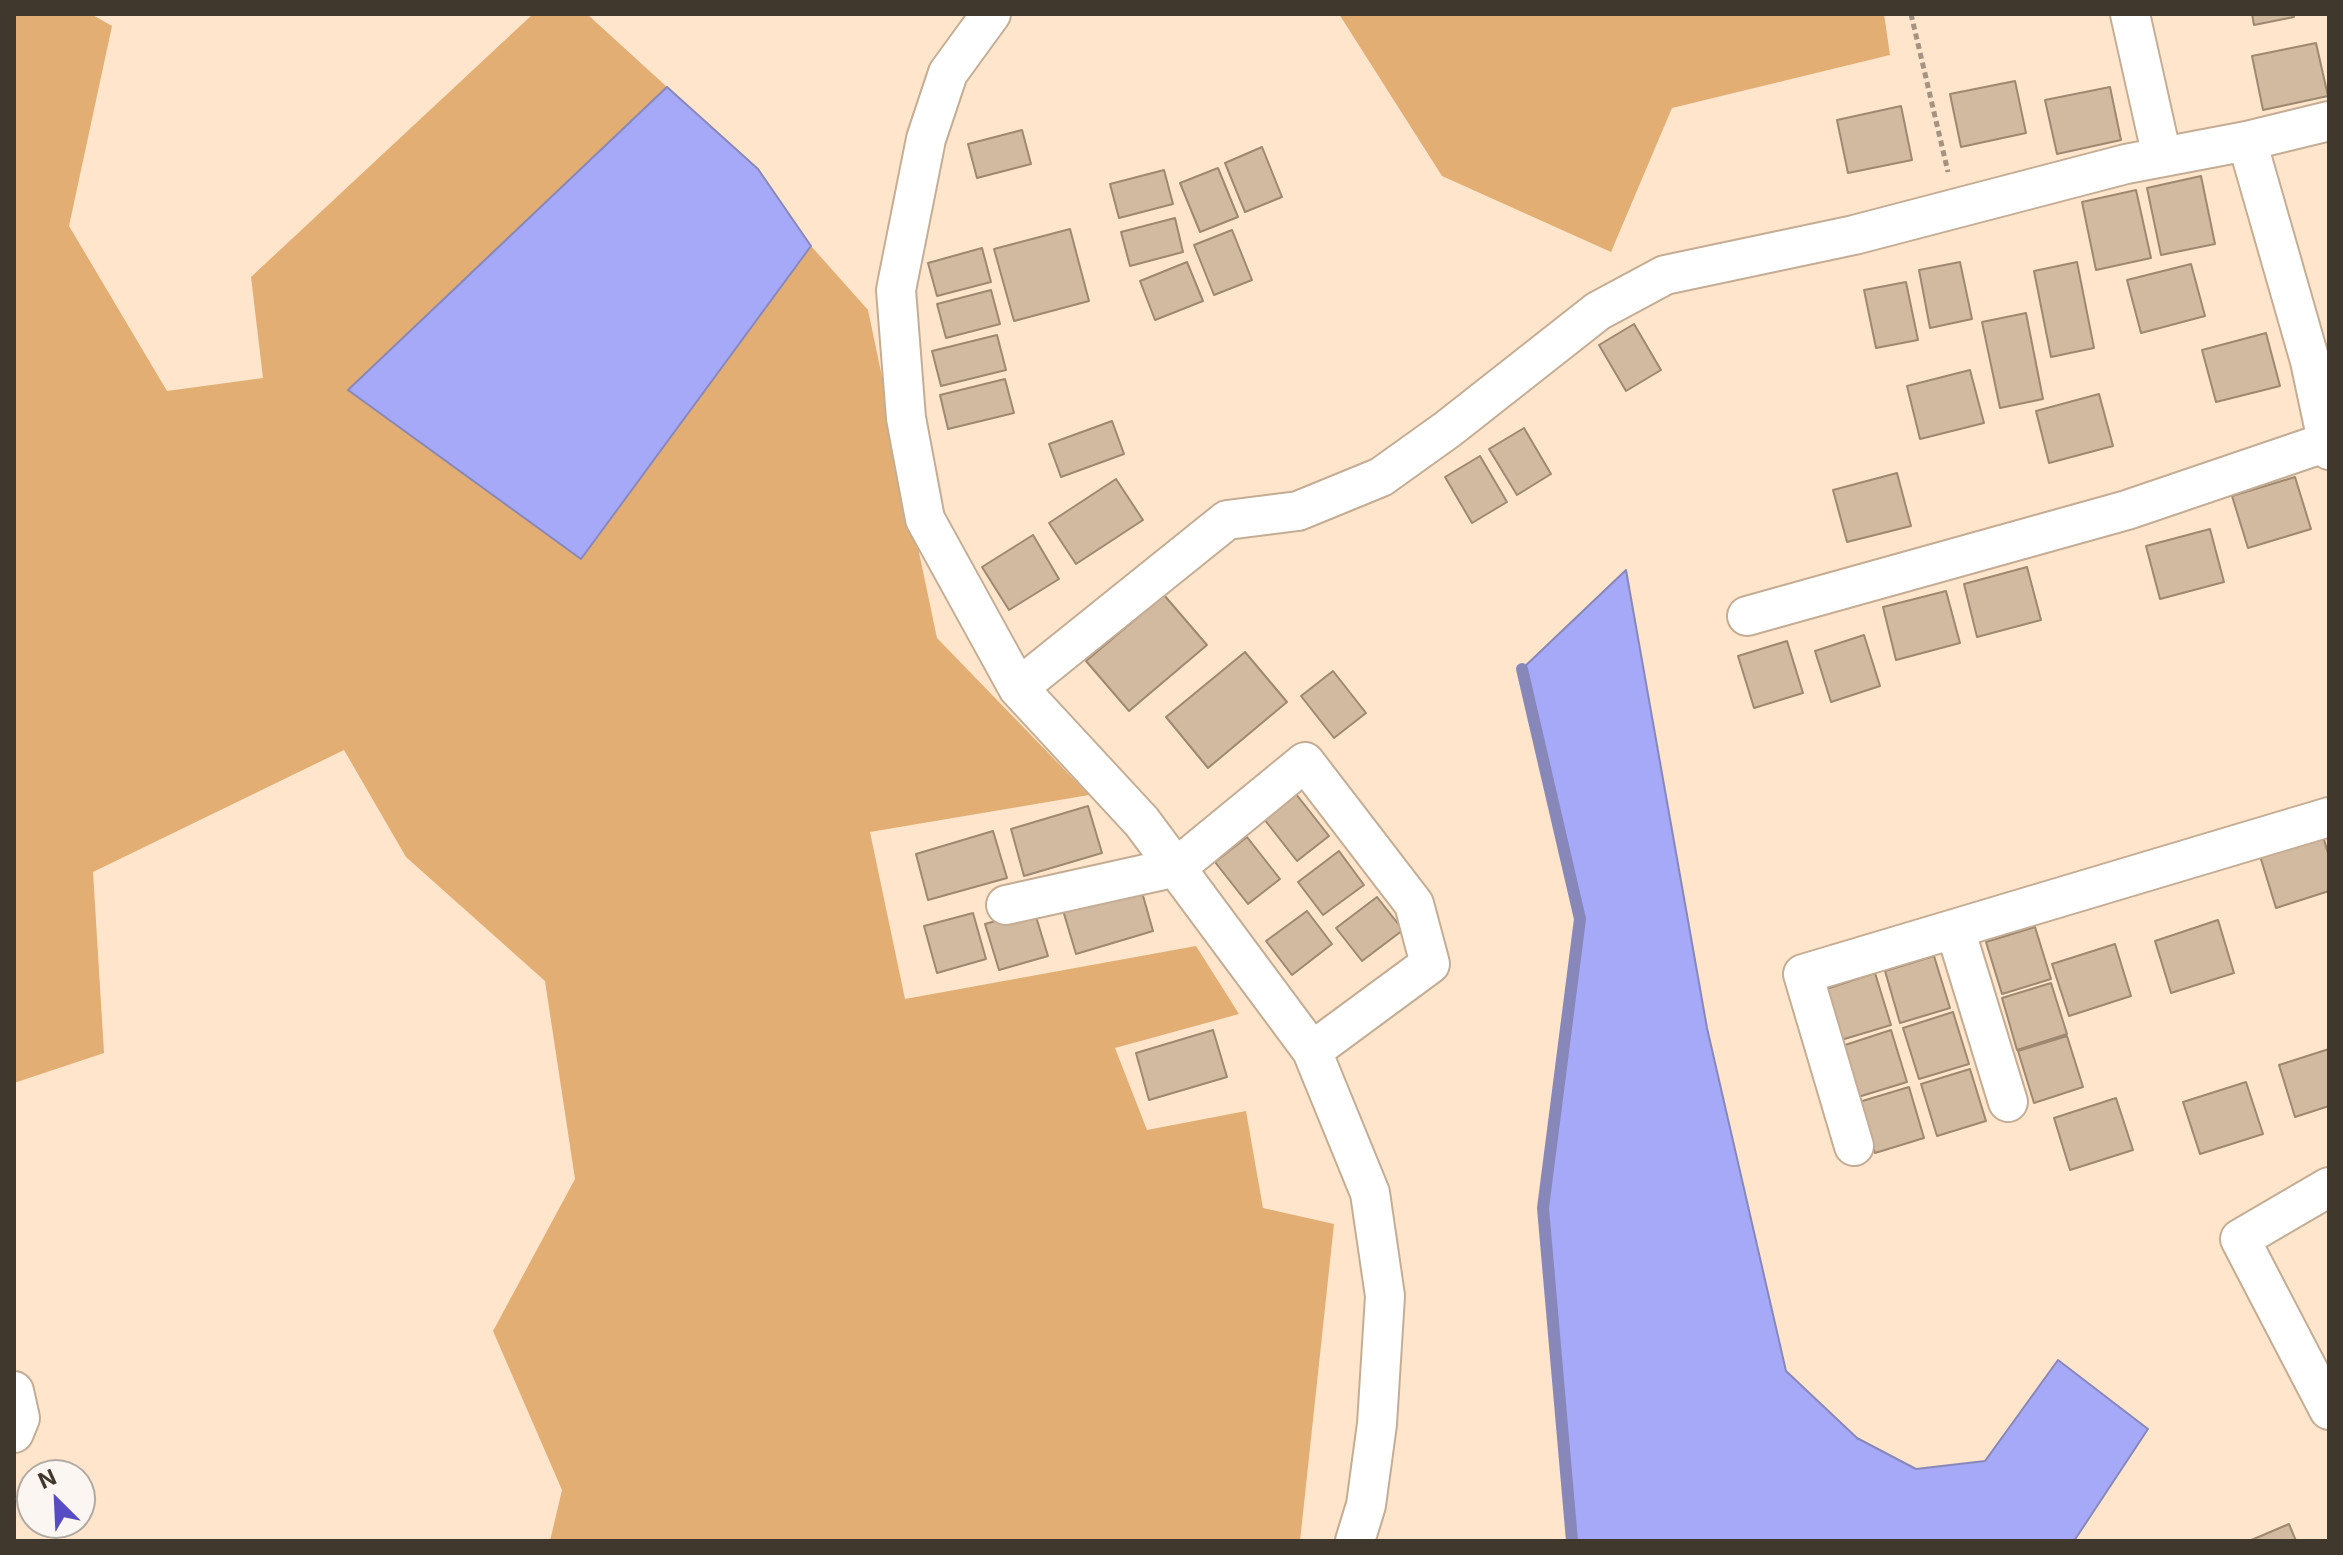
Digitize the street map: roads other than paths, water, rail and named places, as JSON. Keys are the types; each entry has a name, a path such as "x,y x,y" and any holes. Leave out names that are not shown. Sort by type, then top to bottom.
{"street":[{"path":"991,14 948,73 926,139 896,290 906,418 925,519 1018,688 1142,822 1312,1051 1370,1193 1385,1296 1377,1424 1366,1505 1355,1541"},
{"path":"2130,14 2162,157"},
{"path":"1018,688 1227,520 1298,511 1381,477 1448,429 1598,311 1665,275 1854,235 2126,164 2247,141 2329,121"},
{"path":"1747,616 2127,510 2328,446 2320,359 2247,141"},
{"path":"1006,905 1177,867 1305,762 1414,904 1430,964 1312,1051"},
{"path":"1854,1146 1803,974 2329,817"},
{"path":"1955,929 2008,1102"},
{"path":"2329,1187 2240,1239 2329,1410"},
{"path":"14,1391 20,1418 14,1433"}],"water":[{"path":"667,87 758,169 811,246 581,559 348,390"},
{"path":"1626,570 1707,1028 1786,1371 1857,1438 1916,1469 1985,1461 2058,1360 2148,1429 2074,1541 1572,1541 1543,1208 1580,919 1522,669"}],"waterway":[{"path":"1522,669 1580,919 1543,1208 1572,1541"}]}
